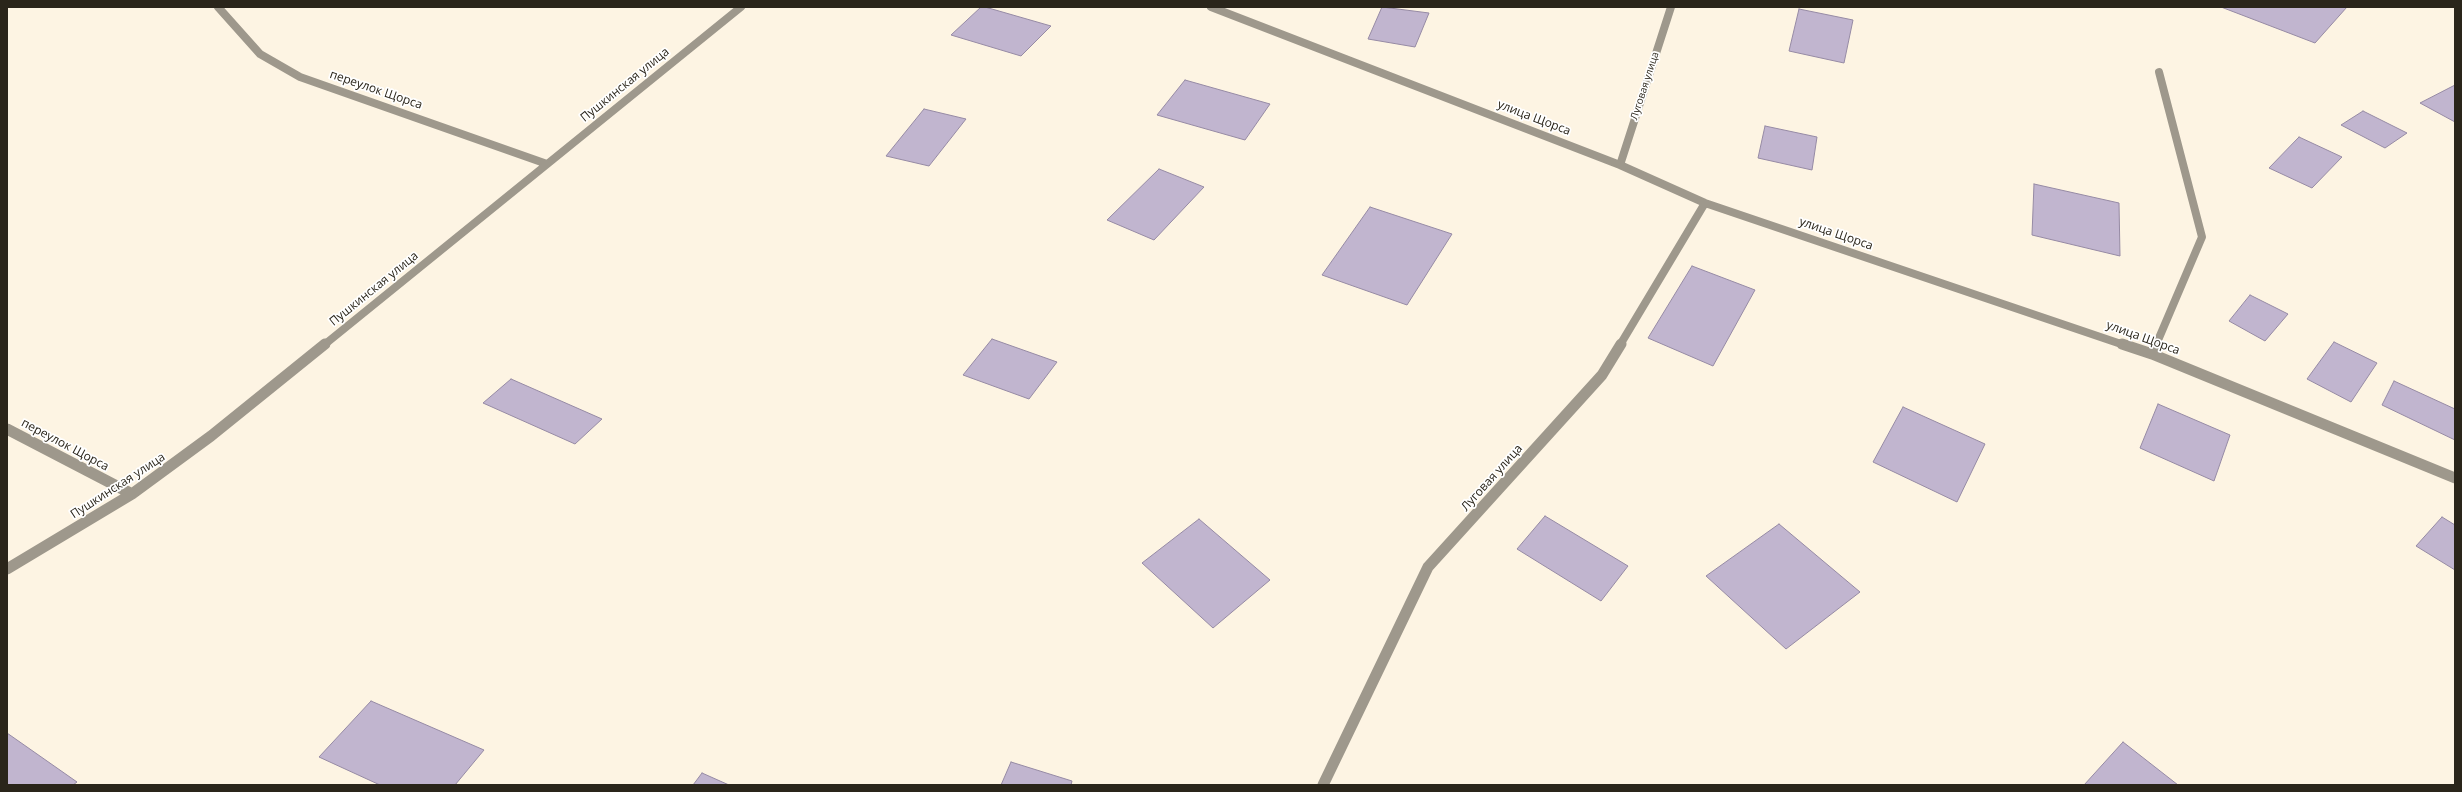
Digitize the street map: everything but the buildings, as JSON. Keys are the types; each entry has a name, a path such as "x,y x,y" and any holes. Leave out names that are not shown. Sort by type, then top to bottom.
{"street":[{"name":"переулок Щорса","path":"218,7 260,54 300,77 546,164"},
{"name":"Пушкинская улица","path":"7,568 132,494 211,436 741,7"},
{"name":"улица Щорса","path":"1211,7 1620,165 1705,203 2152,354 2455,478"},
{"name":"Луговая улица","path":"1620,165 1671,7"},
{"path":"2152,354 2202,237 2159,72"},
{"name":"Луговая улица","path":"1323,785 1428,567 1602,375 1705,203"},
{"name":"переулок Щорса","path":"7,429 132,494"}]}
